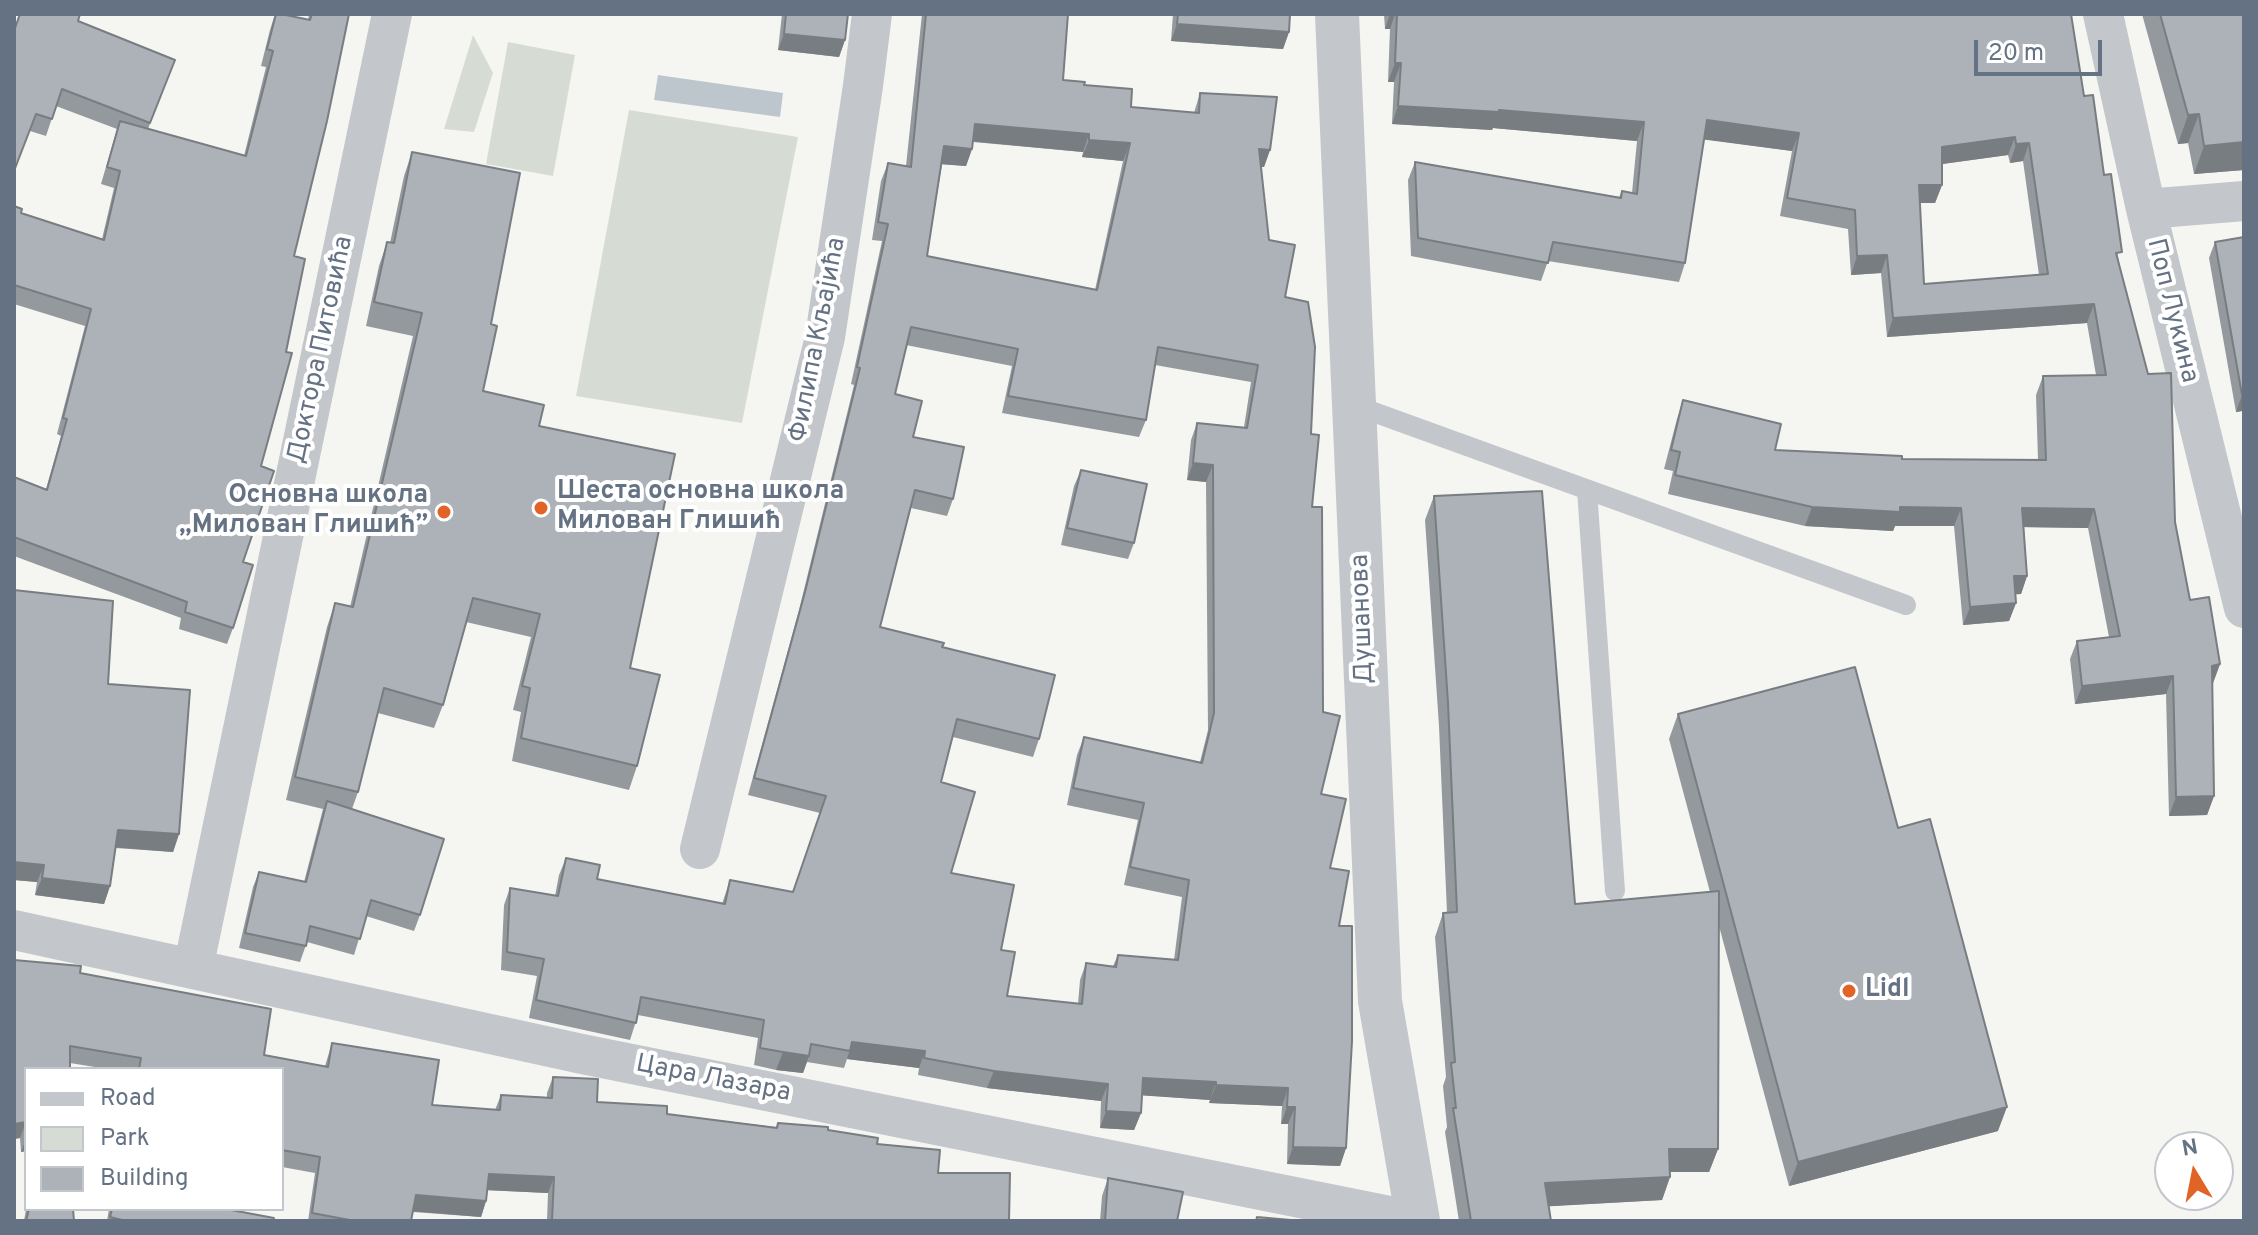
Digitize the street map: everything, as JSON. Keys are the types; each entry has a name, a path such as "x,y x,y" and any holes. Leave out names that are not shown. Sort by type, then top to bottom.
{"street":[{"name":"Доктора Питовића","path":"193,969 392,14"},
{"name":"Филипа Кљајића","path":"700,849 825,337 872,14"},
{"name":"Душанова","path":"1337,14 1380,1001 1416,1221"},
{"name":"Поп Лукина","path":"2103,14 2146,209 2244,608"},
{"path":"2146,209 2244,201"},
{"name":"Цара Лазара","path":"14,930 582,1054 1416,1221"}],"lane":[{"path":"1354,405 1906,605"},
{"path":"1587,490 1615,891"}],"green space":[{"path":"473,35 493,73 474,132 444,129"},
{"path":"508,42 575,55 553,176 486,164"},
{"path":"629,110 798,137 742,423 576,396"}],"shaded area":[{"path":"658,75 783,93 780,117 654,100"}],"building":[{"path":"20,14 80,14 78,21 175,60 150,123 62,89 52,119 36,114 14,171 14,31"},
{"path":"276,14 310,20 312,14 349,14 294,256 305,259 286,352 292,353 261,466 274,471 243,562 253,565 233,628 185,612 187,602 14,537 14,477 47,490 67,419 63,418 91,309 14,285 14,206 22,209 21,213 104,240 120,171 107,167 120,121 246,156 273,51 267,49"},
{"path":"786,14 848,14 845,40 784,34"},
{"path":"926,14 1068,14 1063,80 1132,89 1131,107 1199,113 1200,93 1277,97 1270,150 1259,149 1269,240 1295,245 1285,297 1308,302 1315,347 1311,434 1319,435 1312,507 1322,507 1323,712 1340,716 1321,794 1346,799 1330,868 1349,871 1339,926 1352,926 1352,1041 1346,1148 1293,1147 1295,1107 1287,1107 1288,1088 1143,1078 1141,1113 1106,1111 1108,1084 994,1071 924,1058 925,1051 852,1042 850,1051 811,1044 809,1056 760,1048 764,1020 641,997 636,1023 536,1000 544,959 507,952 510,888 558,896 566,858 600,865 597,879 725,904 730,880 793,892 826,796 754,778 805,592 860,368 857,367 888,224 878,222 888,163 911,167","holes":["975,124 1089,134 1089,140 1130,143 1097,290 927,256 944,146 972,149","911,327 1018,349 1008,396 1146,420 1158,347 1258,365 1247,428 1197,423 1193,463 1213,465 1214,713 1202,763 1084,737 1073,788 1144,803 1130,867 1189,880 1178,960 1118,955 1116,967 1086,963 1082,1004 1007,996 1015,952 1001,950 1014,885 951,873 975,792 941,782 957,719 1039,739 1055,675 942,647 944,643 880,627 915,490 953,499 964,447 913,437 922,401 895,394"]},
{"path":"1178,14 1290,14 1289,32 1177,24"},
{"path":"1397,14 2071,14 2084,96 2093,95 2104,175 2111,174 2122,252 2116,253 2148,374 2171,373 2175,522 2190,600 2209,597 2220,664 2212,666 2214,796 2176,797 2173,676 2082,686 2077,641 2120,636 2094,509 2022,508 2027,576 2014,576 2016,603 1970,607 1961,508 1900,507 1900,512 1812,507 1675,475 1680,452 1671,450 1683,400 1781,424 1775,450 1902,456 1902,459 2046,460 2043,376 2106,375 2094,304 1893,318 1887,255 1857,256 1855,210 1787,198 1799,133 1707,120 1685,263 1553,242 1548,263 1418,238 1415,162 1621,198 1622,191 1637,194 1644,122 1499,110 1398,106 1401,63 1395,63","holes":["2015,137 2016,144 2029,143 2048,274 1924,284 1919,185 1942,185 1942,147"]},
{"path":"2160,14 2244,14 2244,142 2204,146 2199,114 2188,115"},
{"path":"412,152 520,173 491,324 497,326 483,391 544,405 539,426 675,454 630,668 660,675 637,766 521,738 530,688 522,686 540,614 473,598 443,705 384,688 358,792 295,777 335,603 353,607 422,313 374,302 387,242 394,243"},
{"path":"2244,237 2244,395 2242,395 2215,242"},
{"path":"1081,470 1147,484 1134,543 1067,528"},
{"path":"1542,491 1575,904 1719,891 1718,1149 1669,1149 1670,1177 1545,1183 1551,1221 1471,1221 1453,1108 1456,1108 1451,1063 1455,1062 1443,913 1457,912 1448,703 1434,496"},
{"path":"14,590 113,601 108,684 190,690 179,834 118,830 110,886 42,878 44,865 14,862"},
{"name":"Lidl","path":"1855,667 1898,828 1930,819 2007,1107 1798,1162 1678,714"},
{"path":"327,801 444,839 420,915 371,900 360,939 310,926 306,946 245,933 259,872 306,882"},
{"path":"14,960 81,966 80,973 271,1009 264,1055 328,1067 332,1043 439,1060 432,1105 500,1110 501,1095 552,1098 553,1077 598,1079 597,1102 667,1106 667,1114 777,1128 778,1123 828,1127 828,1130 878,1138 877,1144 940,1150 938,1173 1010,1173 1009,1221 552,1221 554,1177 489,1174 486,1201 416,1195 411,1221 355,1221 312,1213 320,1157 284,1150 284,1067 139,1067 141,1058 70,1046 70,1067 24,1067 24,1122 14,1124"},
{"path":"1108,1178 1183,1192 1177,1221 1105,1221"},
{"path":"28,1211 73,1211 74,1221 26,1221"},
{"path":"112,1211 237,1211 274,1218 273,1221 126,1221 110,1217"},
{"path":"1257,1217 1302,1221 1256,1221"}],"place":[{"name":"Шеста основна школа Милован Глишић","path":"541,508"},
{"name":"Основна школа „Милован Глишић”","path":"444,512"},
{"name":"Lidl","path":"1849,991"}]}
